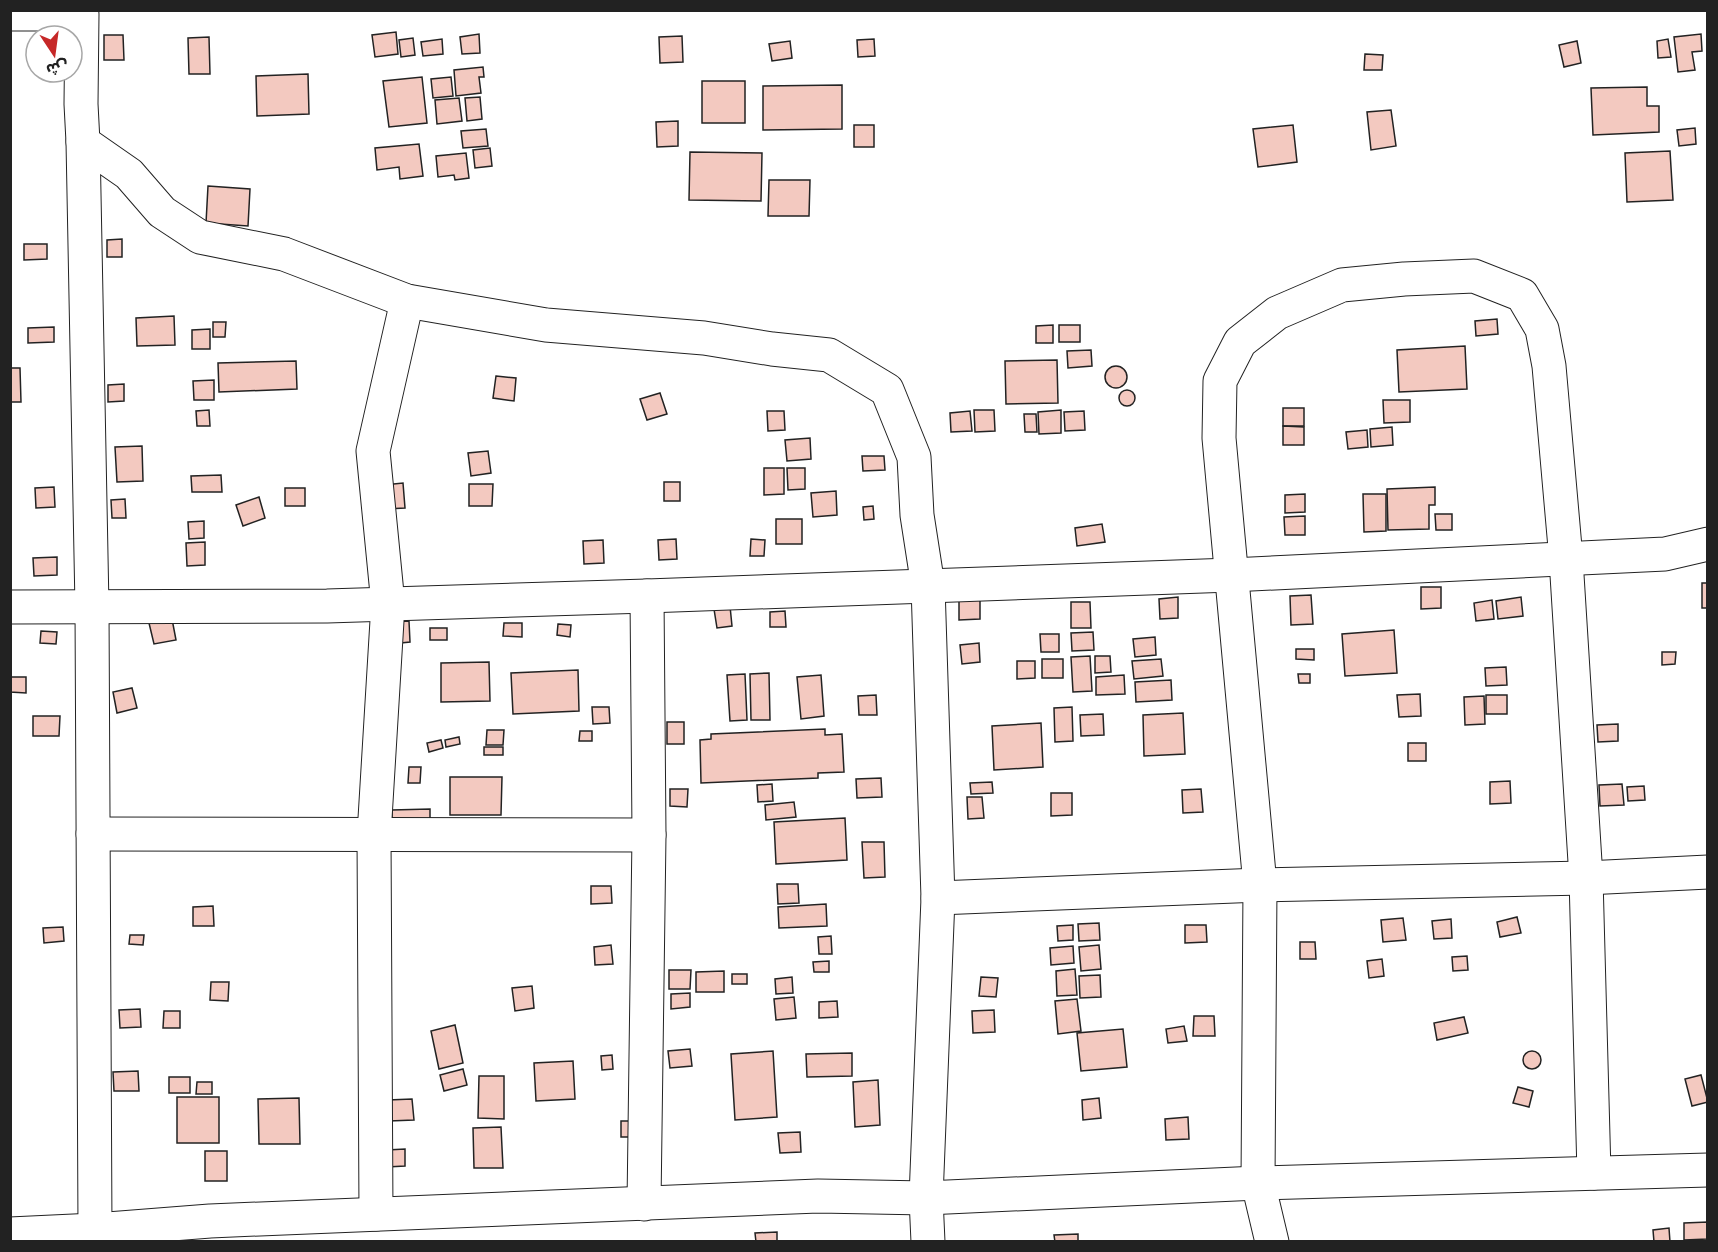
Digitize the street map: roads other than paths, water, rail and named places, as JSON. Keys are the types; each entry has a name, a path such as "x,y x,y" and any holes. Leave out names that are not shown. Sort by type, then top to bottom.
{"street":[{"path":"10,14 82,14 81,104 92,607 95,1230"},
{"path":"83,142 129,174 162,212 200,237 284,254 407,301 546,325 704,338 829,355 887,390 914,457 917,515 928,586 938,898 926,1198 928,1242"},
{"path":"1272,1242 1258,1183 1260,885 1219,438 1220,381 1240,342 1277,313 1342,285 1474,276 1522,295 1542,329 1549,366 1566,559 1586,878 1594,1173"},
{"path":"375,1214 374,835 388,604 373,451 407,301"},
{"path":"10,607 327,606 928,586 1665,554 1707,544"},
{"path":"644,1204 649,835 647,596"},
{"path":"93,834 649,835"},
{"path":"938,898 1260,885 1586,878 1707,872"},
{"path":"10,1234 210,1221 818,1196 926,1198 1258,1183 1707,1170"}]}
